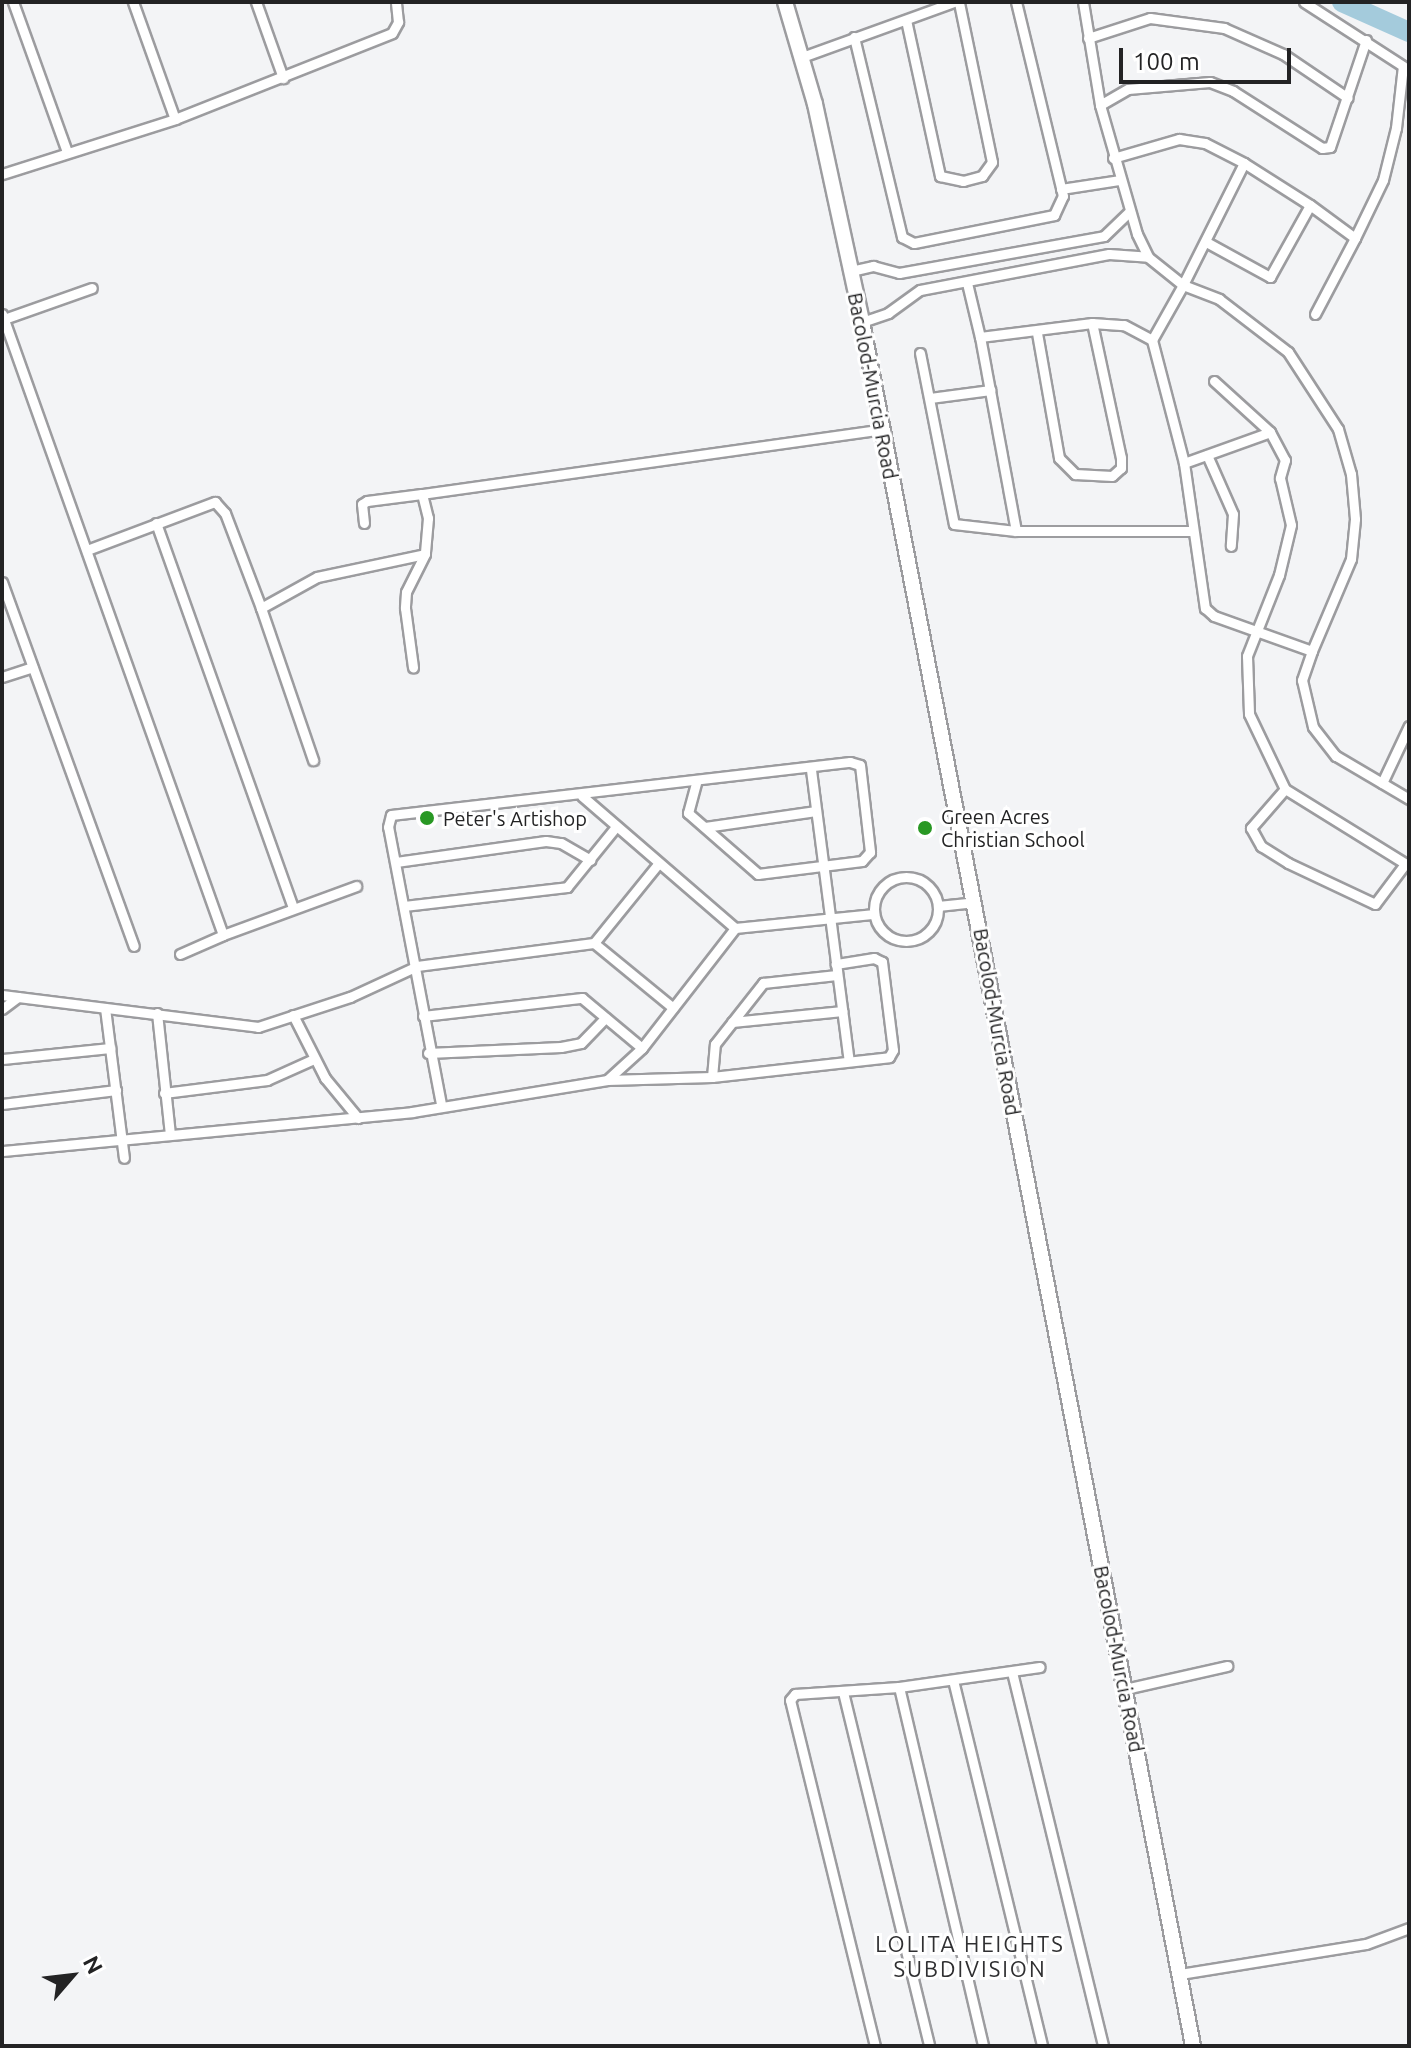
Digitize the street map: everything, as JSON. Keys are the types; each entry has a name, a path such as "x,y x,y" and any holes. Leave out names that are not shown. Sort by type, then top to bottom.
{"main road":[{"name":"Bacolod-Murcia Road","path":"785,2 802,57 862,322 1193,2046"}],"street":[{"path":"13,2 67,152"},
{"path":"133,2 175,119"},
{"path":"256,2 283,78"},
{"path":"2,174 175,119 392,33 398,22 396,2"},
{"path":"802,57 854,37 957,2 992,162 982,176 963,181 940,176 906,20"},
{"path":"854,37 902,237 914,243 1054,215 1061,189 1016,2"},
{"path":"1083,2 1100,105 1113,158 1129,212 1148,257 1183,285 1219,299 1288,352 1338,429 1351,474 1355,519 1351,559 1302,680 1313,727 1336,756 1409,799"},
{"path":"1304,2 1397,61 1406,74 1383,180 1315,314"},
{"path":"1088,38 1150,18 1224,28 1283,54 1348,98"},
{"path":"1100,105 1128,89 1210,82 1233,91 1322,148 1335,140 1366,40"},
{"path":"1113,158 1179,139 1205,143 1244,163 1355,238"},
{"path":"1244,163 1208,243 1152,340 1184,463 1207,612 1259,628 1312,651"},
{"path":"1061,189 1120,180"},
{"path":"1208,243 1270,277 1310,205"},
{"path":"851,271 873,266 899,273 1104,236 1129,212"},
{"path":"1104,236 1109,254"},
{"path":"1025,251 1029,270"},
{"path":"862,322 888,313 911,293 1109,254 1148,257"},
{"path":"940,266 945,286"},
{"path":"967,283 1016,531"},
{"path":"92,288 3,316 223,935"},
{"path":"980,337 1037,333 1092,323 1124,325 1152,340"},
{"path":"1037,333 1059,458 1075,474 1112,476 1121,468 1121,458 1092,323"},
{"path":"920,353 954,524 1016,531 1193,531"},
{"path":"1214,381 1270,432 1285,460 1280,478 1291,525 1259,628 1247,656 1249,714 1285,789 1407,865 1375,904 1288,863 1261,846 1251,828 1285,789"},
{"path":"930,398 990,390"},
{"path":"364,523 362,504 367,501 882,429"},
{"path":"1184,463 1270,432"},
{"path":"1207,455 1233,514 1231,546"},
{"path":"413,667 406,599 425,554 428,518 422,494"},
{"path":"87,550 212,503 220,505 261,608 313,760"},
{"path":"156,523 293,908"},
{"path":"261,608 317,577 425,554"},
{"path":"2,582 134,946"},
{"path":"2,677 32,667"},
{"path":"1382,783 1409,726"},
{"path":"441,1104 428,1053 417,966 388,821 397,811 582,796 857,763 862,777 870,852 862,861 758,874 688,813 696,783"},
{"path":"811,770 849,1061"},
{"path":"582,796 615,828 735,928 830,922 874,914"},
{"path":"705,827 816,811"},
{"path":"404,906 567,887 615,828"},
{"path":"396,862 546,841 591,860"},
{"path":"2,995 157,1013 238,1029 293,1015 417,966 594,943 658,864"},
{"path":"894,879 923,882 938,906 929,931 906,941 884,933 874,914 875,899 894,879"},
{"path":"180,954 356,886"},
{"path":"938,906 975,902"},
{"path":"607,1080 642,1048 735,928"},
{"path":"594,943 673,1008"},
{"path":"2,1151 358,1118 607,1080 712,1077 892,1055 887,978 882,962 874,958 835,964"},
{"path":"712,1077 715,1044 756,989 771,979 837,975"},
{"path":"2,1009 18,997"},
{"path":"423,1016 582,998 642,1048"},
{"path":"105,1008 124,1158"},
{"path":"732,1022 842,1011"},
{"path":"157,1013 170,1134"},
{"path":"293,1015 314,1059 358,1118"},
{"path":"428,1053 561,1047 581,1043 605,1018"},
{"path":"2,1059 110,1048"},
{"path":"164,1093 267,1080 314,1059"},
{"path":"2,1104 116,1090"},
{"path":"1125,1689 1227,1666"},
{"path":"875,2046 790,1702 795,1694 899,1687 1040,1667"},
{"path":"1012,1672 1103,2046"},
{"path":"953,1680 1042,2046"},
{"path":"899,1687 983,2046"},
{"path":"843,1692 929,2046"},
{"path":"1180,1974 1366,1944 1409,1928"}],"waterway":[{"path":"1342,2 1409,32"}],"place":[{"name":"Peter's Artishop","path":"427,818"},
{"name":"Green Acres Christian School","path":"925,828"}],"district":[{"name":"LOLITA HEIGHTS SUBDIVISION","path":"970,1956"}]}
